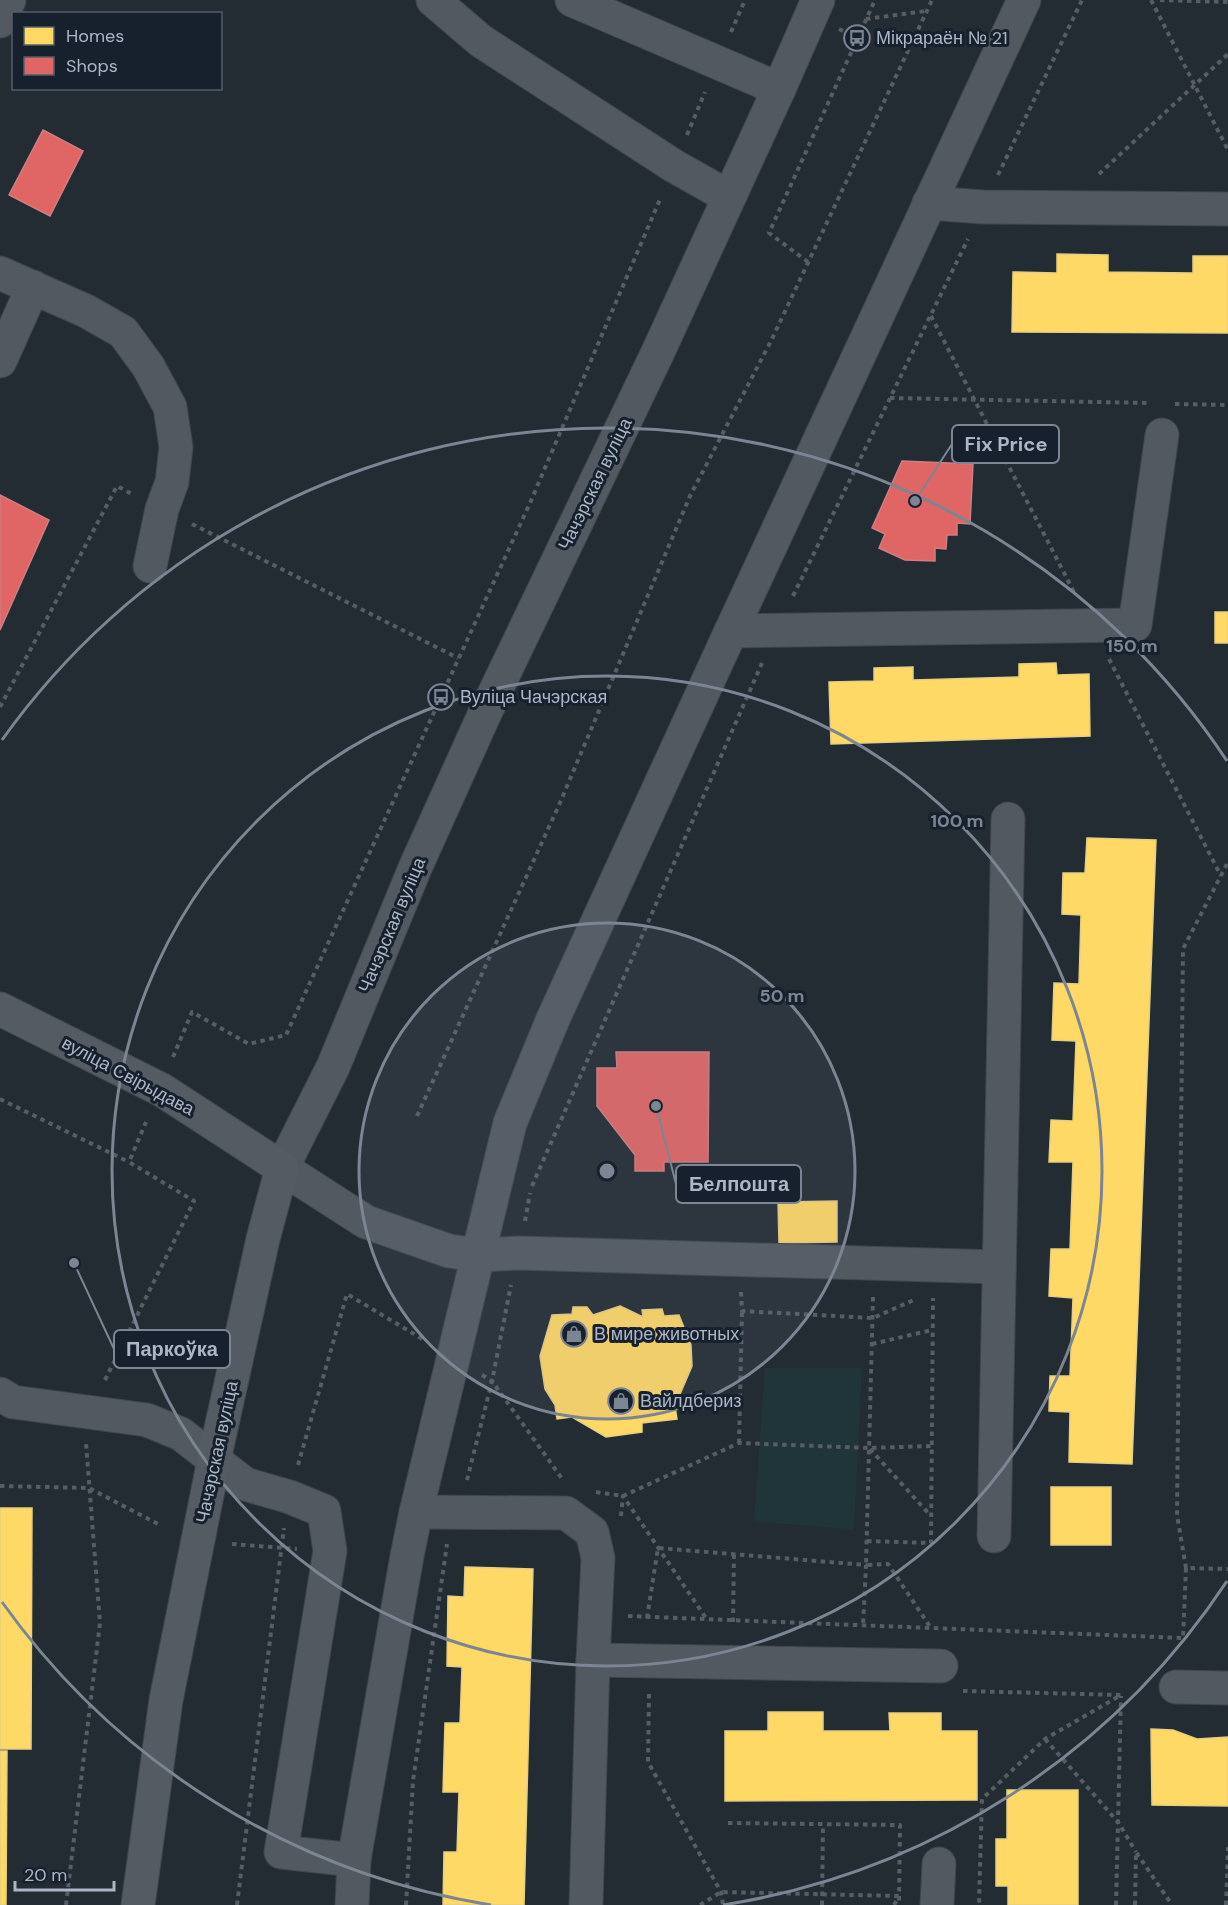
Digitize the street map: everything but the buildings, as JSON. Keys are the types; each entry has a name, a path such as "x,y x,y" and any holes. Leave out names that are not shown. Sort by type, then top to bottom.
{"main road":[{"name":"вуліца Свірыдава","path":"0,1010 162,1090 282,1168"},
{"name":"Чачэрская вуліца","path":"138,1905 166,1700 214,1460 263,1239 282,1168"}],"street":[{"path":"0,21 9,0"},
{"path":"433,0 481,41 674,166 729,197"},
{"path":"574,0 779,89"},
{"name":"Чачэрская вуліца","path":"282,1168 333,1067 415,868 481,723 658,352 818,0"},
{"path":"352,1905 354,1860 416,1512 477,1255 514,1113 553,1019 1024,0"},
{"path":"929,203 983,207 1228,209"},
{"path":"0,273 86,310 123,332 148,366 170,406 176,447 172,482 162,508 150,566"},
{"path":"0,361 33,287"},
{"path":"731,631 1136,625 1161,419"},
{"path":"994,1536 1008,819"},
{"path":"282,1168 366,1222 449,1251 477,1255 519,1253 999,1267"},
{"path":"0,1394 13,1402 147,1420 181,1434 245,1484 290,1497 324,1511 330,1551 280,1852 354,1860"},
{"path":"416,1512 566,1513 592,1532 598,1558 586,1905"},
{"path":"593,1660 948,1678"},
{"path":"1176,1687 1228,1688"},
{"path":"937,1905 939,1864"}],"path":[{"path":"731,32 745,0"},
{"path":"808,262 768,233 875,0"},
{"path":"417,1116 559,805 690,496 771,341 932,0"},
{"path":"1151,0 1228,150"},
{"path":"1160,0 1228,2"},
{"path":"866,19 927,11"},
{"path":"1062,208 1228,54"},
{"path":"173,1057 192,1012 249,1044 286,1035 530,503 707,85"},
{"path":"890,398 1161,419"},
{"path":"1170,404 1228,405"},
{"path":"0,707 117,486 458,658"},
{"path":"620,1616 1183,1638 1186,1568 1177,1515 1183,949 1228,862"},
{"path":"0,1099 129,1162 194,1201 84,1426 100,1623 66,1905"},
{"path":"129,1162 146,1122"},
{"path":"406,1905 413,1781 444,1559 454,1512 465,1486 492,1381 512,1280"},
{"path":"739,1443 741,1282"},
{"path":"863,1626 873,1290"},
{"path":"867,1541 931,1543 933,1292"},
{"path":"742,1311 873,1317 923,1296"},
{"path":"872,1344 933,1330"},
{"path":"492,1381 569,1487"},
{"path":"590,1491 623,1496 739,1443 869,1448 932,1446"},
{"path":"869,1448 931,1516"},
{"path":"0,1486 89,1488 158,1524"},
{"path":"621,1520 623,1496"},
{"path":"623,1496 708,1621"},
{"path":"658,1548 866,1565 888,1564 931,1629"},
{"path":"647,1618 658,1548"},
{"path":"733,1622 734,1554"},
{"path":"1186,1568 1228,1569"},
{"path":"948,1678 1121,1695"},
{"path":"649,1683 648,1762 721,1892 723,1905"},
{"path":"979,1905 982,1799 1045,1739 1121,1695"},
{"path":"1116,1905 1121,1695"},
{"path":"1045,1739 1118,1822 1172,1905"},
{"path":"728,1823 900,1825 899,1905"},
{"path":"822,1905 823,1824"},
{"path":"1226,1905 1228,1847"},
{"path":"1135,1905 1136,1852"},
{"path":"700,1905 721,1892 899,1896"},
{"path":"894,1905 899,1896"}],"green space":[{"path":"765,1368 862,1368 854,1530 754,1521"}],"place":[{"name":"Мікрараён № 21","path":"857,38"},
{"name":"Fix Price","path":"915,501"},
{"name":"Вуліца Чачэрская","path":"441,697"},
{"name":"Белпошта","path":"656,1106"},
{"name":"Паркоўка","path":"74,1263"},
{"name":"В мире животных","path":"574,1334"},
{"name":"Вайлдбериз","path":"621,1401"}]}
